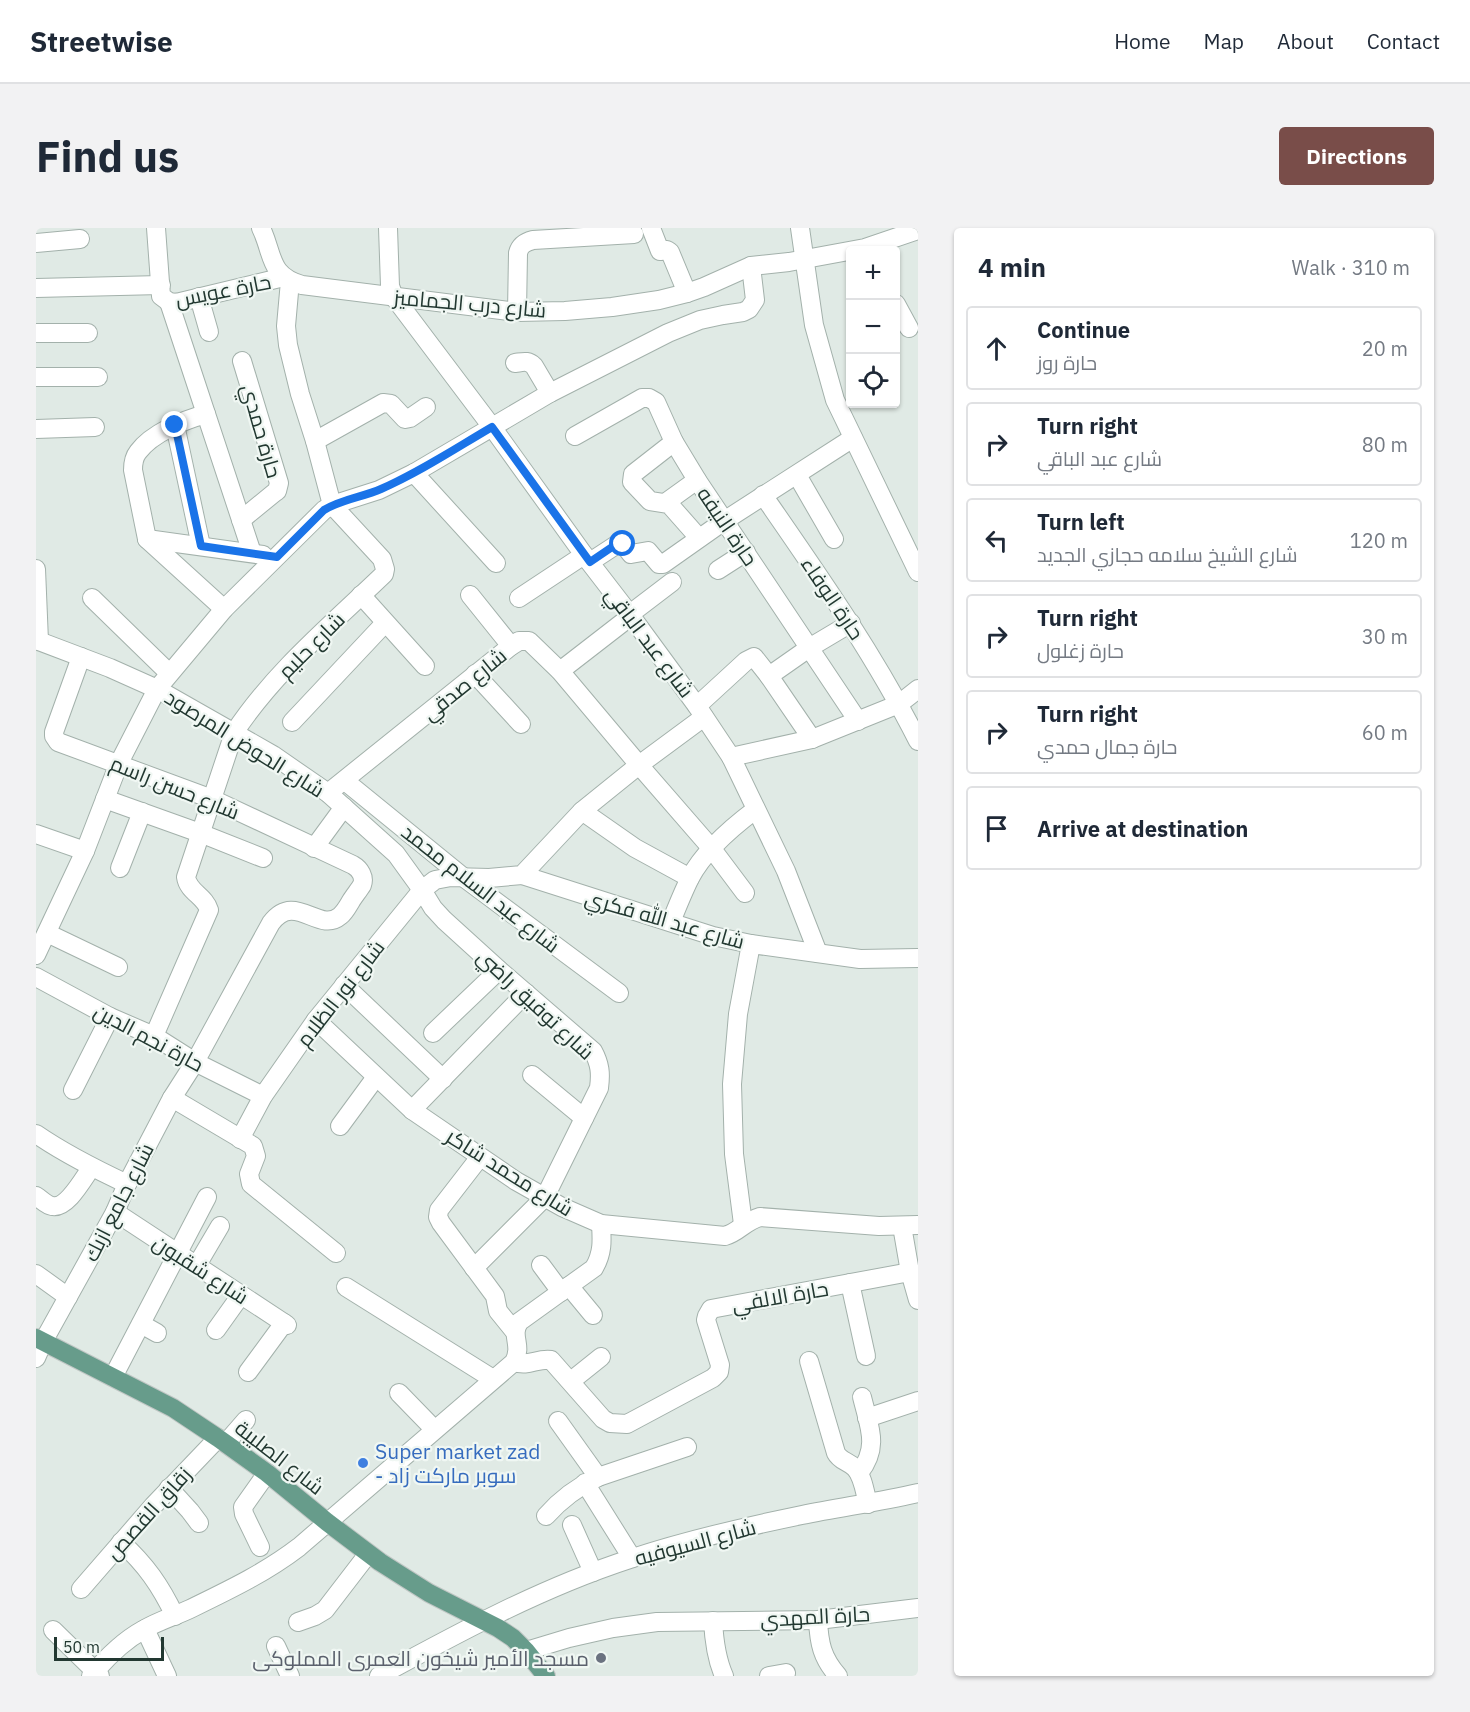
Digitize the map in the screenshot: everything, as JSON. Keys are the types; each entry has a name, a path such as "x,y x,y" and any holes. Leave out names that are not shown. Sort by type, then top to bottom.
{"main road":[{"name":"شارع الصليبة","path":"38,1346 113,1377 173,1408 267,1473 368,1554 429,1593 513,1638 546,1676"}],"street":[{"name":"حارة عويس","path":"156,228 162,296 166,301 176,303 287,279"},
{"path":"261,228 274,266 287,279 288,345 332,505"},
{"name":"شارع عبد الباقي","path":"388,228 390,286 394,297 630,615 730,757 786,871 818,953"},
{"path":"651,228 660,251 668,249 670,252 687,293"},
{"path":"800,228 814,325 835,400 918,572"},
{"name":"شارع درب الجماميز","path":"873,246 912,231"},
{"path":"517,312 518,253 525,242 634,234"},
{"path":"36,243 80,239"},
{"name":"شارع درب الجماميز","path":"287,279 302,285 517,312 565,311 659,300 704,287 751,266 846,252"},
{"path":"36,954 85,851 119,763 157,689 224,609 324,510 332,505 379,490 414,473 550,393 669,333 700,320 743,312 755,300 751,266"},
{"path":"36,288 161,285"},
{"path":"199,297 209,332"},
{"path":"169,302 252,553"},
{"path":"900,311 909,328"},
{"path":"36,333 88,333"},
{"name":"حارة حمدي","path":"241,520 279,487 242,361"},
{"path":"515,363 526,361 534,366 550,393"},
{"path":"36,377 98,377"},
{"name":"حارة النيفه","path":"575,436 645,397 656,402 674,442 697,480 858,722"},
{"path":"315,441 383,403 391,404 405,419 426,407"},
{"path":"206,414 175,425 159,434 138,452 133,470 147,538 224,609"},
{"path":"175,425 201,546"},
{"path":"36,429 95,427"},
{"path":"519,598 587,558 619,543 624,545 631,554 648,551 661,565 724,521 853,438"},
{"path":"674,442 633,474 631,479 650,501 665,502 672,507 699,538"},
{"path":"414,473 496,562"},
{"path":"797,475 834,539"},
{"path":"665,502 697,480"},
{"name":"حارة الوفاء","path":"764,495 851,623 918,741"},
{"name":"شارع حليم","path":"154,1036 209,910 207,904 187,883 186,877 234,733 247,712 267,690 384,574 382,559 332,505"},
{"path":"147,538 277,557"},
{"path":"718,570 746,552"},
{"path":"36,569 37,641"},
{"path":"560,671 672,582"},
{"path":"361,595 425,666"},
{"path":"470,595 511,646"},
{"path":"92,598 169,673"},
{"path":"292,722 385,623"},
{"path":"770,676 809,648 851,623"},
{"name":"شارع صدقي","path":"328,793 511,646 519,641 529,640 560,671 712,849 745,893"},
{"name":"شارع الحوض المرصود","path":"37,641 157,689 273,755 328,793 396,854 422,890"},
{"name":"شارع حسن راسم","path":"81,657 54,732 58,742 212,799 358,868 363,878 362,884"},
{"path":"522,875 582,811 700,712 750,658 754,657 758,660 812,739"},
{"path":"475,674 521,723"},
{"path":"730,757 812,739 899,704 918,689"},
{"name":"شارع عبد السلام محمد","path":"345,781 463,877 619,993"},
{"path":"105,799 200,832 263,858"},
{"path":"314,848 344,807"},
{"path":"671,922 690,878 728,832 755,810"},
{"path":"582,811 635,848 690,878"},
{"path":"120,868 142,812"},
{"path":"36,834 85,851"},
{"name":"شارع نور الظلام","path":"240,1139 263,1096 316,1020 422,890 435,880 522,875"},
{"name":"شارع عبد الله فكري","path":"522,875 712,936 751,944 860,959 918,958"},
{"name":"شارع جامع ازبك","path":"38,1346 115,1212 172,1098 195,1062 275,918 287,910 294,910 323,919 335,919 344,912 362,884"},
{"name":"شارع توفيق راضي","path":"422,890 433,908 499,970 593,1051 601,1075 599,1088 544,1197 474,1268"},
{"path":"47,933 118,967"},
{"path":"743,1224 734,1154 732,1084 738,1014 751,944"},
{"path":"433,1033 499,970"},
{"name":"حارة نجم الدين","path":"36,977 110,1017 154,1036 195,1062 263,1096"},
{"path":"344,985 443,1079"},
{"path":"412,1110 526,993"},
{"path":"73,1090 110,1017"},
{"name":"شارع محمد شاكر","path":"316,1020 412,1110 516,1181 562,1207 601,1224 725,1236 732,1234 743,1224 760,1217 879,1226 910,1225"},
{"path":"532,1075 584,1118"},
{"path":"340,1126 376,1077"},
{"path":"172,1098 253,1146 256,1150 255,1161 249,1174 251,1184 336,1252"},
{"path":"36,1134 91,1168 128,1184"},
{"path":"53,1630 95,1674 110,1655 145,1629 276,1565 514,1362 519,1349 515,1332 498,1311 495,1296 438,1216 439,1210 480,1157"},
{"path":"36,1196 49,1206 60,1206 69,1199 91,1168"},
{"path":"113,1377 149,1328 177,1252 207,1197"},
{"name":"شارع شقبون","path":"115,1212 286,1324 248,1372"},
{"path":"515,1332 519,1322 594,1268 599,1260 602,1243 601,1224"},
{"path":"910,1225 910,1272 918,1300"},
{"path":"197,1265 220,1226"},
{"path":"541,1265 593,1315"},
{"name":"حارة الالفي","path":"514,1362 522,1365 544,1359 551,1360 603,1419 610,1423 627,1424 713,1378 718,1372 720,1365 706,1320 711,1309 910,1272"},
{"path":"36,1274 68,1297"},
{"path":"850,1283 866,1356"},
{"path":"346,1287 493,1379"},
{"path":"216,1330 241,1295"},
{"path":"571,1381 602,1357"},
{"path":"809,1361 836,1453 841,1460 859,1473 868,1504"},
{"path":"399,1393 434,1429"},
{"path":"859,1473 867,1463 872,1440 862,1397"},
{"path":"867,1418 918,1401"},
{"name":"زقاق القصص","path":"81,1589 169,1488 246,1420"},
{"path":"558,1421 592,1480 632,1558"},
{"path":"546,1516 564,1498 592,1480 687,1447"},
{"path":"260,1547 244,1514 243,1507 267,1473"},
{"path":"169,1488 199,1523"},
{"name":"شارع السيوفيه","path":"379,1676 481,1621 536,1595 632,1558 747,1527 918,1493"},
{"path":"572,1525 592,1572"},
{"path":"121,1542 153,1575 175,1616"},
{"path":"298,1622 325,1610 368,1554"},
{"name":"حارة المهدي","path":"526,1651 613,1628 657,1622 818,1620 918,1608"},
{"path":"818,1620 819,1640 825,1658 838,1676"},
{"path":"712,1621 714,1643 724,1676"},
{"path":"145,1629 166,1676"},
{"path":"276,1646 290,1676"}],"place":[{"name":"Super market zad - سوبر ماركت زاد","path":"363,1463"},
{"name":"مسجد الأمير شيخون العمرى المملوكى","path":"601,1658"}],"route":[{"path":"175,425 201,546 277,557 324,510 332,505 379,490 414,473 492,427 590,562 618,543 623,544"}]}
